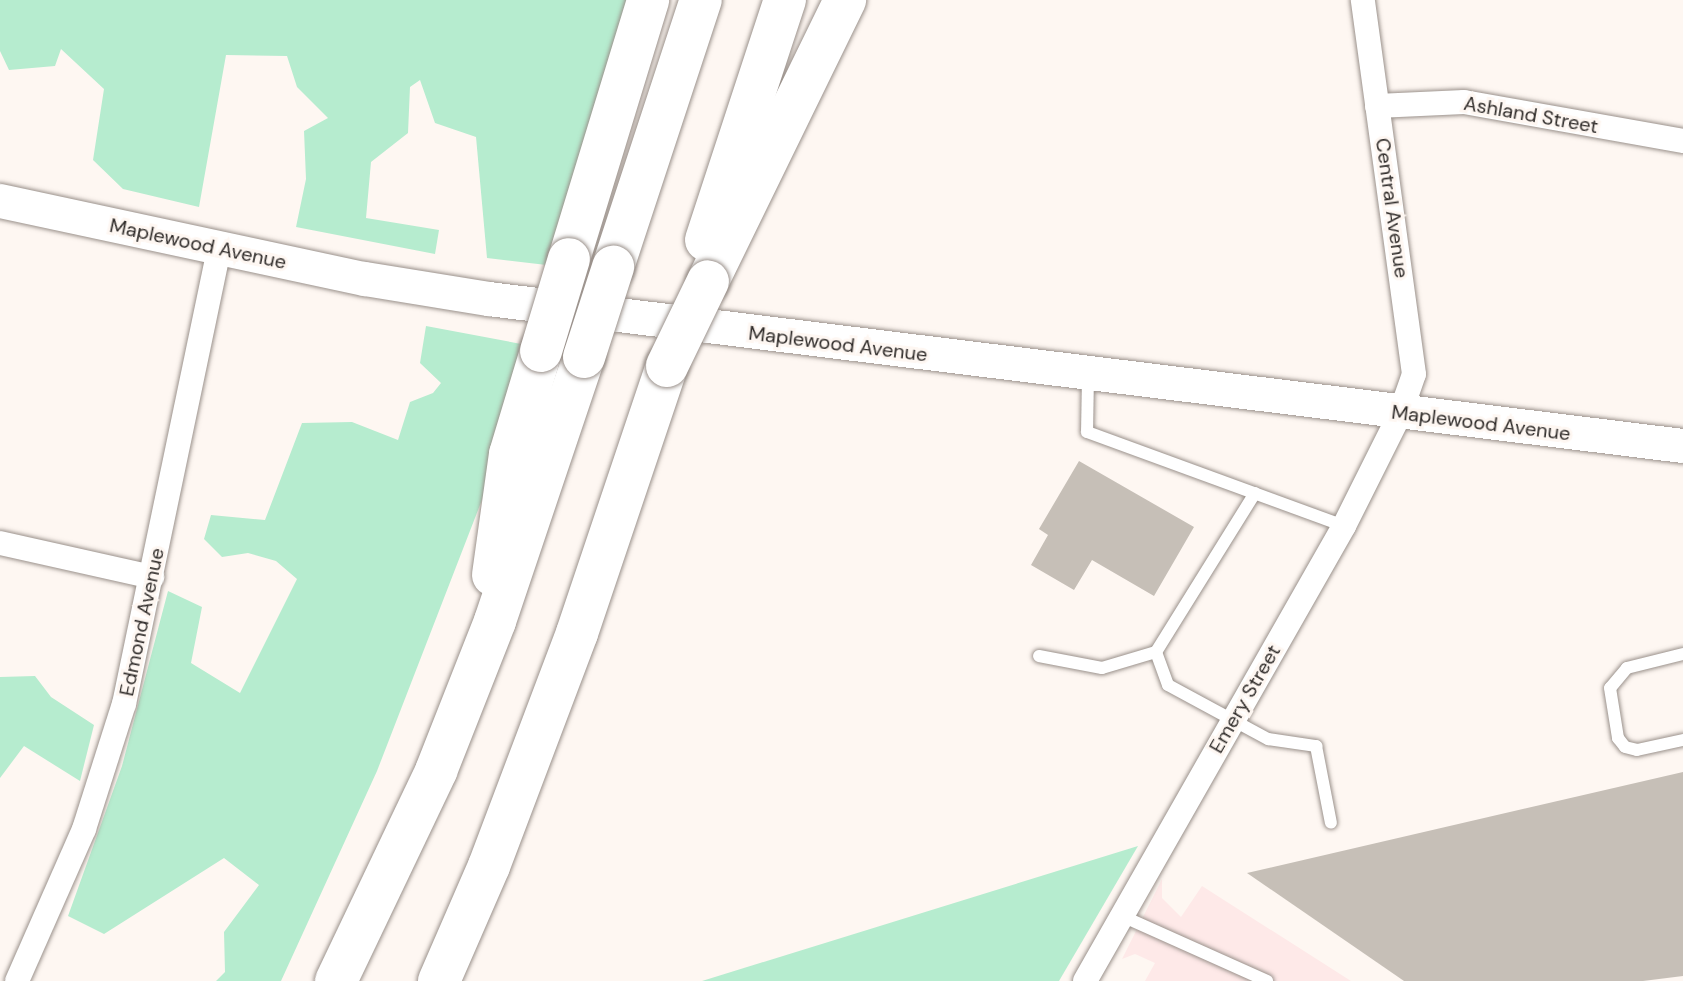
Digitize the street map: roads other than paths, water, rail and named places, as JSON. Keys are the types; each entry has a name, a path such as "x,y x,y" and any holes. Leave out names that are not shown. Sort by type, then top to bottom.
{"highway":[{"path":"488,640 510,454 648,0"},
{"path":"336,981 436,771 488,640 701,0"},
{"path":"439,981 489,866 572,648 667,366 701,280 785,0"},
{"path":"701,280 845,0"}],"street":[{"name":"Central Avenue","path":"1363,0 1413,359 1414,374 1400,414"},
{"name":"Ashland Street","path":"1377,106 1464,102 1683,141"},
{"name":"Maplewood Avenue","path":"0,201 219,249 460,295 1088,376 1683,446"},
{"name":"Edmond Avenue","path":"17,981 107,765 152,577 219,249"},
{"name":"Emery Street","path":"1085,981 1344,526 1400,414"},
{"path":"0,543 152,577"}],"lane":[{"path":"1088,376 1087,432 1344,526"},
{"path":"1039,656 1102,668 1156,652 1255,493"},
{"path":"1156,652 1168,685 1268,739 1316,746 1331,823"},
{"path":"1683,654 1627,668 1610,688 1618,738 1625,747 1637,750 1683,740"},
{"path":"1122,916 1267,981"}]}
